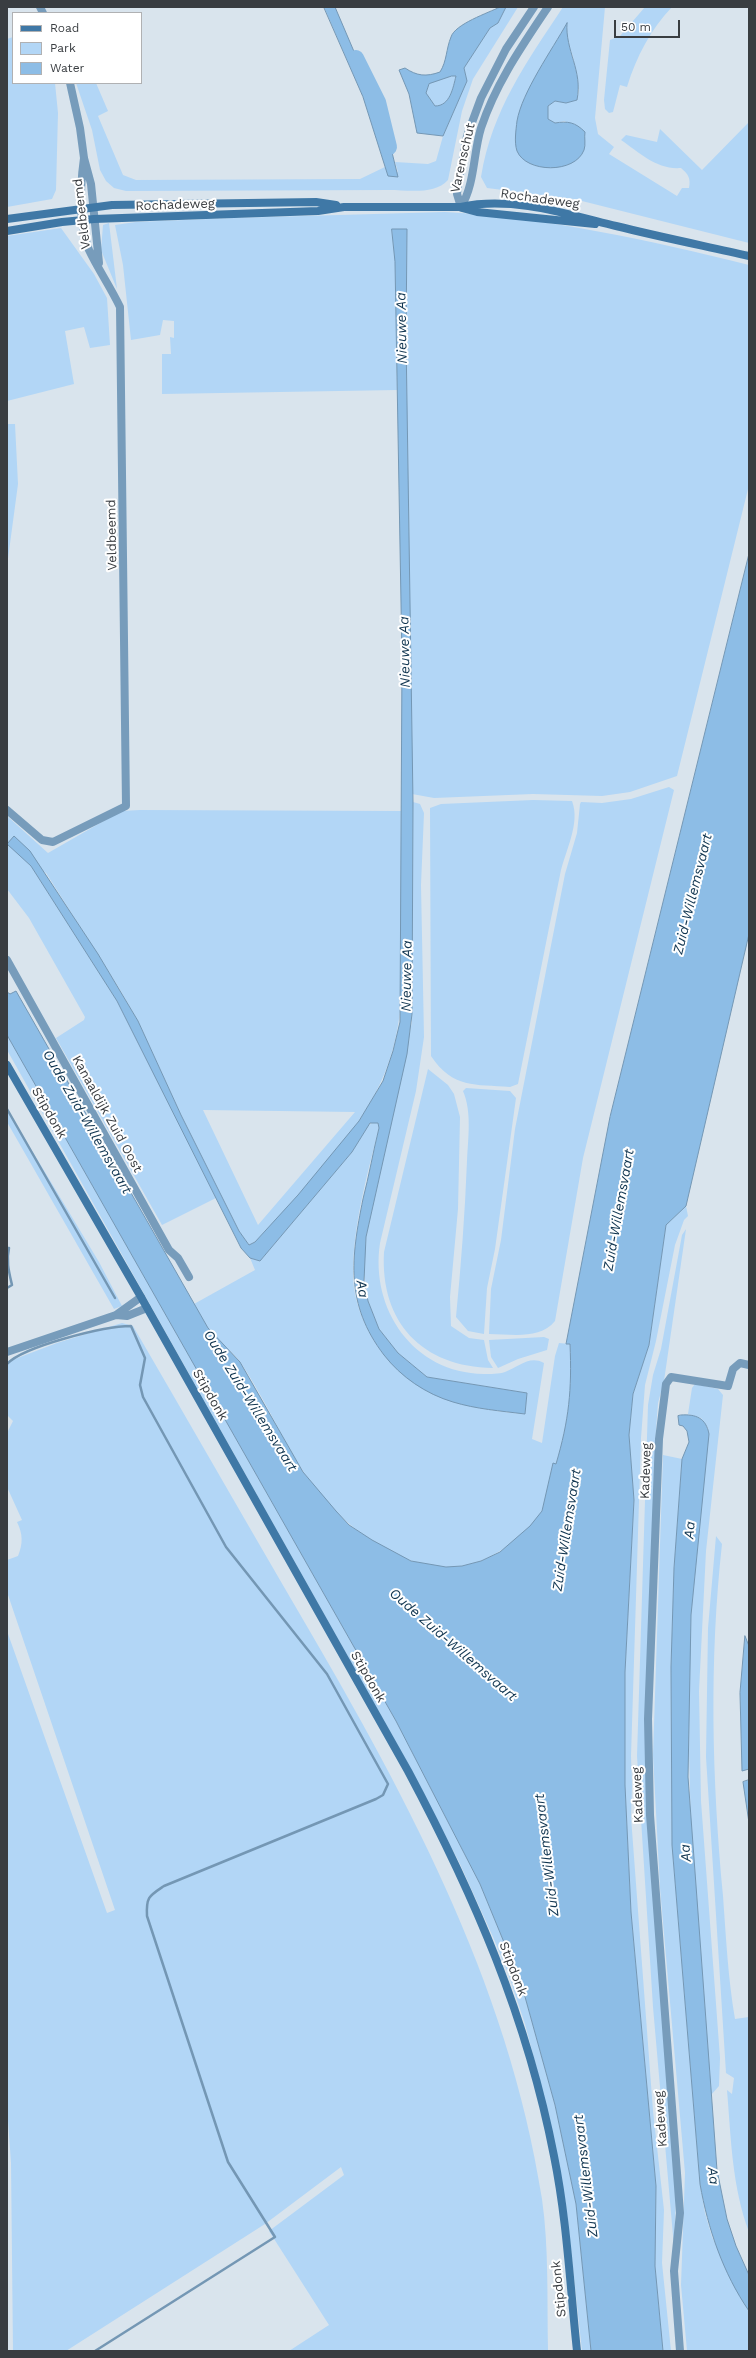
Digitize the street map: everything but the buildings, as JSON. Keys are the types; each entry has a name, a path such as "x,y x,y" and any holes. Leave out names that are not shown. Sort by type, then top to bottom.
{"main road":[{"name":"Rochadeweg","path":"7,219 93,207 316,202 344,207"},
{"name":"Rochadeweg","path":"7,231 94,219 310,211 344,207 461,207 478,204 524,207 574,214 616,226 749,256"},
{"name":"Stipdonk","path":"7,1065 141,1297 408,1771 444,1840 498,1961 526,2042 554,2156 565,2234 577,2351"}],"street":[{"name":"Varenschut","path":"461,207 457,194 458,185 471,122 496,67 534,7"},
{"name":"Varenschut","path":"461,207 468,195 477,144 495,92 509,65 548,7"},
{"name":"Veldbeemd","path":"70,84 80,128 84,158 91,184 100,268"},
{"name":"Veldbeemd","path":"7,810 42,840 53,842 126,806 121,314 120,307 89,250 81,208 84,158"},
{"name":"Kanaaldijk Zuid Oost","path":"7,960 169,1250 178,1258 189,1277"},
{"path":"7,1352 116,1315 141,1297"},
{"path":"116,1315 127,1316 147,1308"},
{"name":"Kadeweg","path":"680,2351 674,2271 680,2213 650,1816 648,1719 659,1439 666,1384 671,1377 728,1386 733,1368 740,1363 749,1365"}],"green space":[{"path":"506,7 518,7 473,79 462,111 448,180 443,185 429,190 126,191 114,188 106,181 100,170 92,130 76,84 96,84 108,111 98,116 123,175 136,180 360,179 387,166 398,172 395,162 428,164 436,161 443,136 467,81 464,68 490,28 498,23"},
{"path":"563,7 605,7 595,118 598,134 614,147 609,154 677,196 682,188 689,188 690,185 687,174 681,168 664,166 649,160 621,140 626,135 657,142 660,129 702,170 749,122 749,243 574,199 487,188 481,177 493,130 512,88","holes":["567,24 566,38 573,56 579,90 577,100 566,103 555,101 548,106 548,119 555,123 565,121 584,150 578,158 568,165 524,99"]},
{"path":"645,7 672,7 657,25 645,44 627,87 620,85 613,112 609,113 605,109 604,100 610,40 620,36"},
{"path":"12,37 12,84 55,84 58,113 56,190 52,199 7,207 7,39"},
{"path":"456,76 450,96 444,103 435,106 426,93 429,84"},
{"path":"445,212 522,219 598,231 749,265 749,485 677,776 630,792 602,796 533,794 434,798 412,794 406,337 407,229 393,229 395,244 397,390 162,394 162,354 171,354 170,337 174,338 174,321 163,320 160,335 131,340 123,265 115,225 136,222 233,218"},
{"path":"109,223 117,289 101,250 103,225"},
{"path":"61,228 94,274 107,298 110,345 90,348 84,327 65,331 74,384 7,401 7,236"},
{"path":"7,424 15,424 18,484 7,566"},
{"path":"669,787 674,790 583,1158 555,1321 549,1327 541,1331 525,1335 489,1334 491,1289 501,1240 515,1129 565,874 577,833 580,804 581,802 602,803 631,799"},
{"path":"533,800 572,801 574,810 573,829 560,875 518,1084 510,1087 475,1085 456,1080 439,1067 431,1056 430,808 441,804"},
{"path":"413,802 420,804 424,813 421,885 424,1037 416,1091 380,1243 379,1268 382,1291 390,1313 402,1333 417,1350 436,1362 459,1371 484,1374 497,1374 505,1372 534,1360 544,1363 532,1439 542,1443 555,1356 559,1343 570,1344 570,1391 567,1419 556,1464 553,1464 546,1500 542,1511 532,1526 518,1539 502,1550 487,1558 461,1566 434,1566 408,1559 383,1548 359,1531 337,1512 318,1492 303,1471 241,1363 208,1328 194,1304 255,1270 250,1258 260,1261 352,1152 367,1127 374,1121 378,1123 379,1128 358,1219 355,1238 353,1274 358,1306 365,1324 377,1346 393,1364 411,1379 431,1391 476,1407 500,1412 525,1414 527,1393 427,1377 398,1353 379,1329 368,1301 363,1264 366,1237 412,1022"},
{"path":"121,811 401,811 401,999 397,1032 389,1061 378,1088 348,1136 289,1207 258,1240 249,1245 239,1231 181,1115 138,1021 119,988 46,873 22,856 31,866 117,1001 216,1198 162,1225 56,1038 84,1020 85,1017 29,918 7,889 7,816 48,853","holes":["203,1110 355,1112 258,1225"]},
{"path":"7,1035 396,1721 480,1884 522,1986 555,2105 576,2204 591,2351 582,2351 566,2204 540,2081 525,2024 508,1973 493,1937 460,1864 410,1767 7,1050"},
{"path":"428,1069 448,1085 454,1094 460,1117 458,1209 450,1297 451,1326 469,1338 484,1340 488,1360 493,1368 468,1366 445,1359 426,1349 410,1336 398,1319 389,1300 385,1277 384,1252"},
{"path":"466,1088 510,1091 516,1098 495,1249 487,1288 484,1334 468,1331 456,1317 463,1239 469,1134 468,1108 463,1091"},
{"path":"7,1109 99,1262 122,1306 114,1309 7,1122"},
{"path":"686,1206 688,1216 684,1220 675,1245 656,1341 645,1385 641,1438 631,1756 631,1817 653,2111 664,2210 662,2263 671,2351 663,2351 655,2266 656,2186 631,1912 625,1785 625,1672 634,1500 629,1435 633,1394 649,1345 666,1225"},
{"path":"686,1229 664,1381 658,1403 646,1724 677,2173 674,2247 653,2007 637,1756 648,1405 653,1375 661,1349 682,1235"},
{"path":"122,1323 133,1326 372,1742 410,1814 445,1887 477,1962 504,2039 526,2118 542,2199 547,2255 548,2351 289,2351 329,2325 269,2231 344,2175 341,2167 265,2224 66,2351 13,2351 11,2163 7,2106 7,1631 107,1913 115,1910 7,1592 7,1560 18,1556 22,1539 17,1522 22,1520 7,1487 7,1433 13,1421 7,1415 7,1362 57,1343"},
{"path":"544,1337 549,1339 547,1350 518,1359 498,1368 491,1357 489,1340"},
{"path":"695,1384 718,1389 723,1395 706,1551 699,1691 701,1801 720,2058 719,2086 711,2095 691,1829 688,1717 691,1615 708,1428 701,1418 688,1414 692,1388"},
{"path":"663,1455 682,1459 674,1568 671,1667 672,1845 700,2184 705,2213 712,2237 749,2311 749,2351 687,2351 681,2285 685,2173 660,1888 653,1755"},
{"path":"716,1536 722,1544 715,1632 714,1676 714,1764 716,1808 728,1958 735,2019 749,2017 749,2232 739,2198 731,2144 727,2090 732,2094 734,2078 726,2073 706,1757 708,1628"}],"water":[{"path":"324,7 335,7 373,96 389,140 398,177 388,176 363,97"},
{"path":"500,7 506,7 498,23 490,28 464,68 467,81 443,136 417,133 409,94 399,70 405,68 422,75 430,75 440,72 444,64 449,41 454,32 465,23","holes":["456,76 450,96 444,103 435,106 426,93 429,84"]},
{"path":"567,23 567,33 578,79 577,100 566,103 555,101 548,106 548,119 555,123 564,122 578,126 585,132 585,148 579,158 571,163 561,167 540,167 530,164 522,158 517,151 515,140 517,121 531,84"},
{"name":"Aa","path":"392,229 407,229 406,337 413,802 412,1014 407,1054 366,1237 364,1281 368,1301 379,1329 398,1353 427,1377 527,1393 525,1414 489,1410 453,1402 433,1394 415,1384 398,1370 384,1355 371,1336 357,1299 354,1280 354,1261 359,1221 379,1128 378,1123 370,1123 352,1152 260,1261 250,1258 241,1248 117,1001 31,866 7,844 14,836 30,851 98,954 138,1021 181,1115 239,1231 249,1245 255,1242 298,1195 359,1121 383,1081 393,1051 400,1022 402,659 395,262"},
{"path":"749,554 749,934 686,1206 666,1225 649,1345 633,1394 629,1435 634,1500 625,1672 625,1785 631,1912 656,2186 655,2266 663,2351 591,2351 576,2204 555,2105 522,1986 480,1884 396,1721 7,1035 7,992 10,994 16,991 208,1328 240,1362 303,1472 336,1511 349,1525 372,1540 411,1561 446,1567 462,1566 481,1561 500,1552 530,1526 542,1511 553,1463 556,1464 564,1433 570,1391 570,1344 566,1344 610,1117"},
{"name":"Aa","path":"691,1415 700,1418 708,1429 709,1434 691,1615 688,1777 717,2170 727,2219 736,2246 749,2275 749,2311 724,2266 707,2217 700,2184 672,1845 671,1667 674,1568 682,1459 689,1442 687,1431 683,1426 679,1425 678,1416"},
{"path":"745,1636 749,1646 749,1769 742,1771 740,1693"},
{"path":"749,1780 749,1823 743,1782"}],"waterway":[{"name":"Nieuwe Aa","path":"356,58 378,102 389,147"},
{"path":"7,1109 115,1298"},
{"path":"7,1248 9,1248 8,1262 12,1285 7,1288"},
{"path":"7,1364 16,1357 30,1350 66,1338 103,1329 131,1326 145,1358 140,1385 143,1397 226,1547 327,1674 388,1784 383,1795 376,1799 164,1886 155,1892 148,1901 147,1916 228,2162 275,2237 95,2351"}],"water label":[{"name":"Zuid-Willemsvaart","path":"693,894"},
{"name":"Oude Zuid-Willemsvaart","path":"87,1122"},
{"name":"Zuid-Willemsvaart","path":"619,1210"},
{"name":"Oude Zuid-Willemsvaart","path":"250,1401"},
{"name":"Zuid-Willemsvaart","path":"567,1530"},
{"name":"Oude Zuid-Willemsvaart","path":"453,1645"},
{"name":"Zuid-Willemsvaart","path":"547,1855"},
{"name":"Zuid-Willemsvaart","path":"586,2176"}]}
